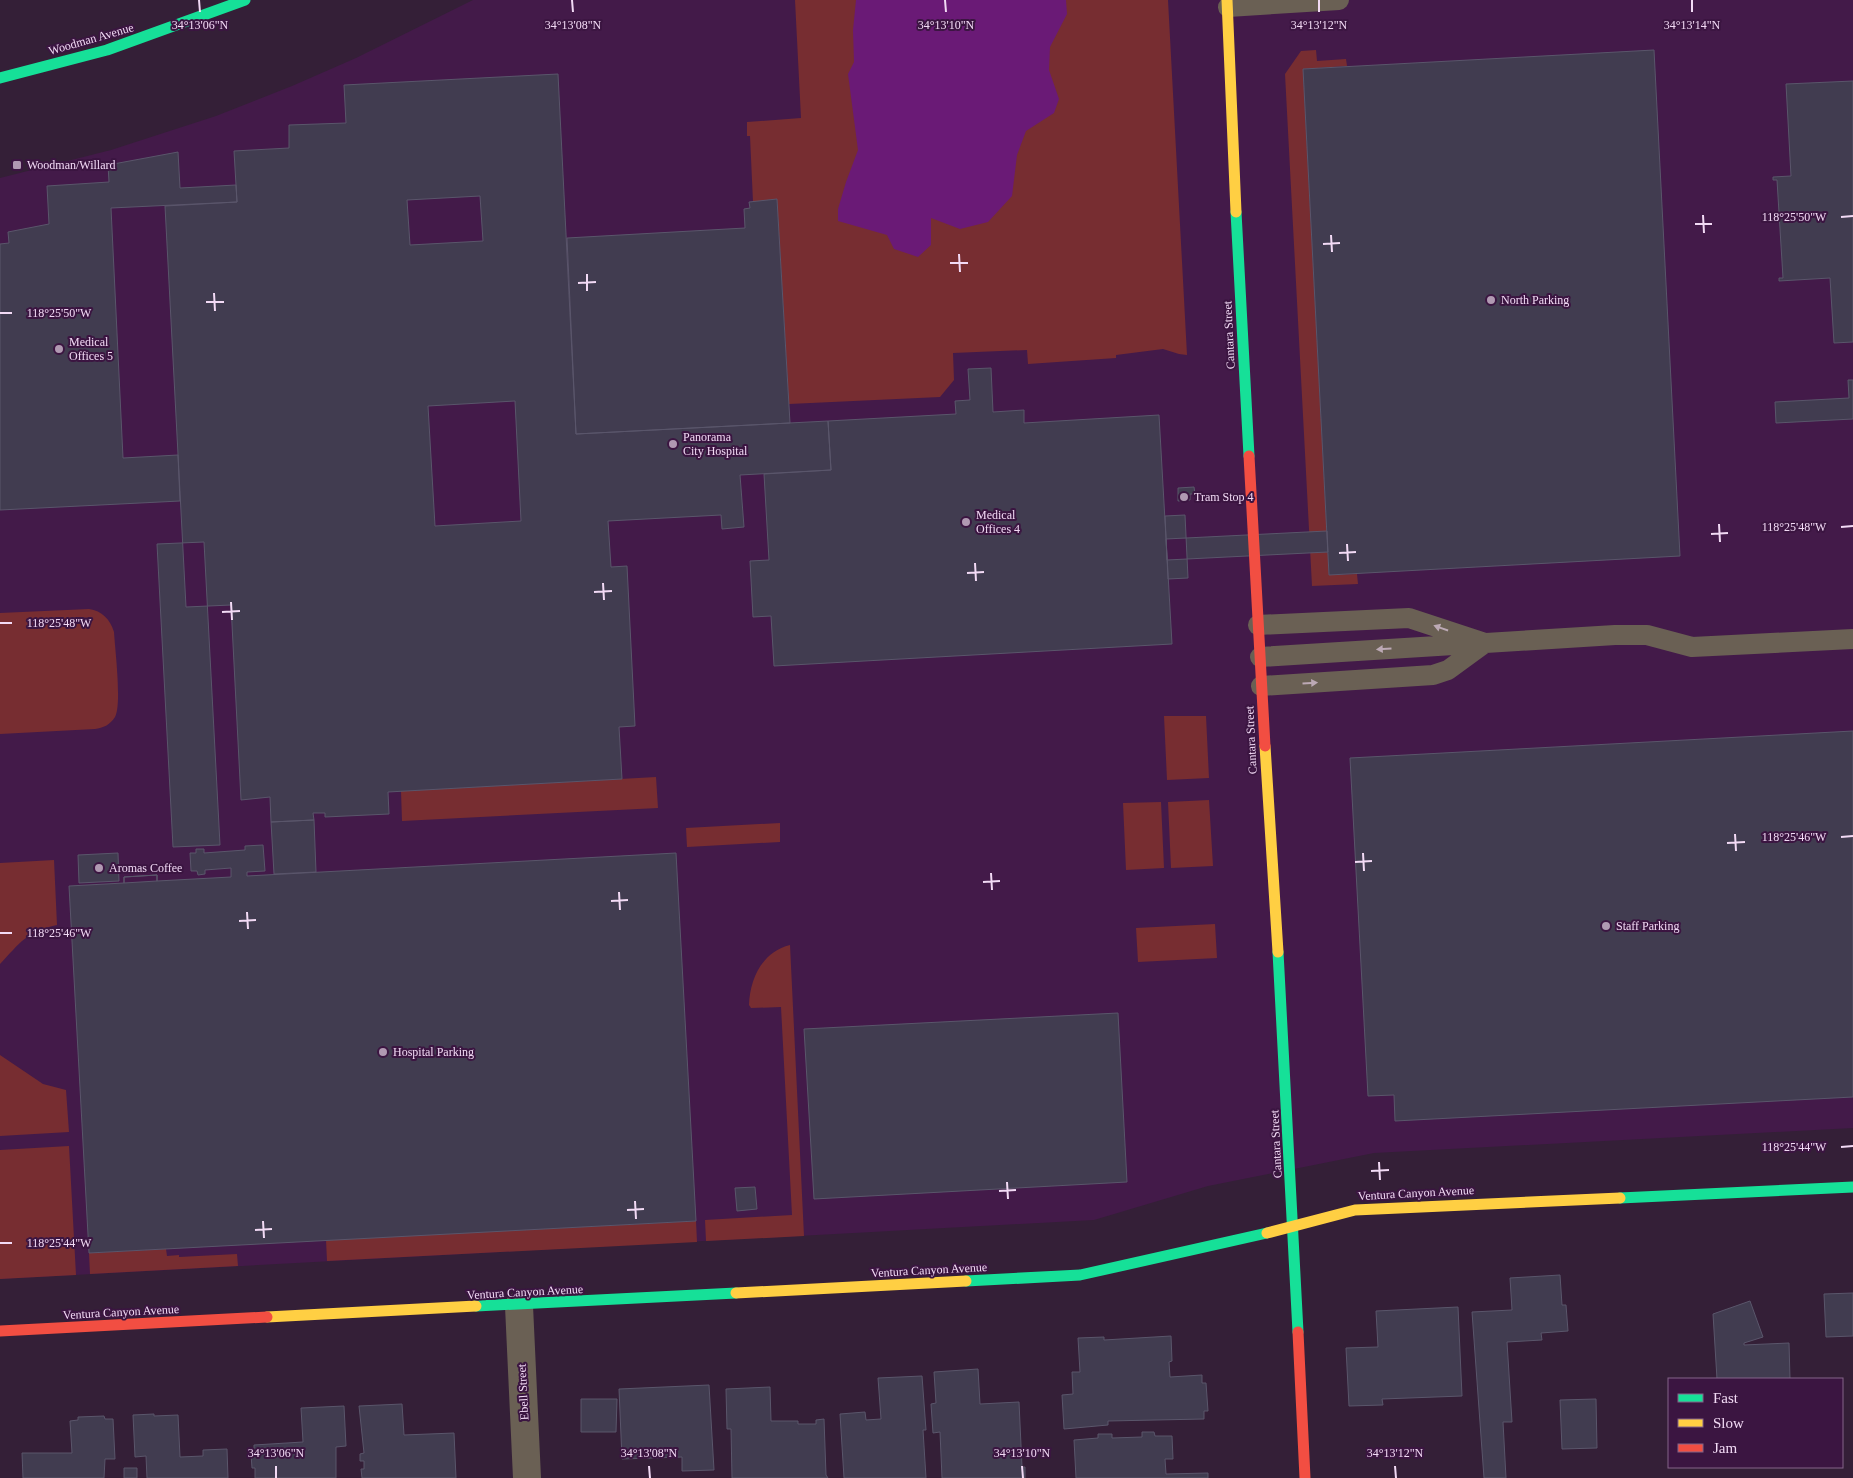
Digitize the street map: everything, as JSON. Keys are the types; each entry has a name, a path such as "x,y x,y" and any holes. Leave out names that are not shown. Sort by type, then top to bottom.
{"street":[{"name":"Woodman Avenue","path":"0,78 107,50 245,0"},
{"name":"Cantara Street","path":"1227,4 1261,686 1294,1227 1305,1478"},
{"name":"Ventura Canyon Avenue","path":"0,1332 1080,1275 1294,1227 1355,1210 1853,1187"},
{"name":"Ebell Street","path":"519,1306 527,1478"}],"lane":[{"path":"1227,4 1339,0"},
{"path":"1258,625 1409,618 1485,643"},
{"path":"1260,657 1631,635 1655,637 1692,647 1853,639"},
{"path":"1261,686 1433,675 1448,670 1485,643"}],"shaded area":[{"path":"473,0 1853,0 1853,1128 1374,1153 1208,1186 1094,1220 0,1279 0,178 111,150 216,116 356,58"},
{"path":"795,0 1168,0 1187,355 1163,349 1116,355 1116,358 1028,364 1027,350 953,353 954,380 940,397 789,404 777,199 753,202 750,136 747,136 747,122 801,118"},
{"path":"856,0 1066,0 1067,14 1050,47 1049,70 1059,99 1054,113 1026,131 1017,155 1012,196 988,222 960,229 931,218 931,245 918,257 894,249 887,235 838,221 838,209 858,150 848,74 854,62 853,30"},
{"path":"1316,50 1317,61 1346,59 1347,66 1303,69 1329,575 1357,574 1358,584 1312,586 1285,74 1301,51"},
{"path":"89,609 105,616 114,632 118,701 113,720 106,726 95,729 0,734 0,613"},
{"path":"1164,716 1206,716 1209,778 1167,780"},
{"path":"656,777 658,808 402,821 401,791"},
{"path":"1209,800 1213,866 1171,868 1168,802"},
{"path":"1161,802 1164,868 1126,870 1123,803"},
{"path":"780,823 780,842 687,847 686,828"},
{"path":"54,860 57,925 31,934 0,964 0,863"},
{"path":"1215,924 1217,958 1138,962 1136,928"},
{"path":"790,945 804,1236 706,1241 705,1220 792,1215 781,1007 751,1008 749,1005 752,986 759,968 772,954"},
{"path":"0,1055 43,1084 66,1090 69,1132 0,1136"},
{"path":"69,1146 76,1275 0,1279 0,1150"},
{"path":"696,1221 697,1242 327,1261 326,1240"},
{"path":"166,1249 167,1256 179,1255 179,1257 237,1254 238,1266 90,1274 89,1253"}],"building":[{"name":"North Parking","path":"1654,50 1680,556 1329,575 1303,69"},
{"name":"Panorama City Hospital","path":"558,74 576,434 828,421 831,470 740,475 744,527 722,529 721,515 608,521 611,567 627,566 635,726 619,727 622,779 388,792 389,814 325,817 325,813 313,813 314,820 271,822 270,797 241,800 231,605 186,607 165,206 237,202 234,151 289,148 289,125 346,123 344,85","holes":["480,196 483,241 410,245 407,200","515,401 521,521 435,526 428,406"]},
{"path":"1853,81 1853,342 1834,343 1830,278 1779,281 1779,278 1783,278 1777,180 1773,180 1773,177 1791,176 1786,84"},
{"name":"Medical Offices 5","path":"178,152 180,188 236,185 237,202 111,208 123,458 178,455 180,501 0,510 0,244 9,243 8,232 49,224 47,186 109,182 108,165"},
{"path":"777,199 790,423 576,434 567,238 745,228 744,209 750,208 749,202"},
{"name":"Medical Offices 4","path":"991,368 993,412 1024,410 1024,423 1159,415 1172,644 774,666 771,616 753,617 750,561 769,560 764,474 831,470 828,421 956,414 955,401 970,400 968,369"},
{"path":"1848,380 1853,380 1853,419 1776,423 1775,402 1849,398"},
{"name":"Tram Stop 4","path":"1194,487 1195,494 1190,494 1190,500 1178,501 1178,488"},
{"path":"1185,515 1188,578 1168,579 1165,516"},
{"path":"1327,531 1328,552 1167,560 1166,539"},
{"path":"204,542 220,845 173,847 157,544"},
{"name":"Staff Parking","path":"1853,731 1853,1097 1395,1121 1394,1095 1368,1096 1350,758"},
{"path":"314,820 316,872 274,874 271,822"},
{"name":"Hospital Parking","path":"263,845 265,871 247,872 247,876 676,853 696,1221 89,1253 69,886 124,883 124,877 157,875 157,881 231,877 231,868 205,870 205,874 198,875 197,871 191,871 190,853 196,853 196,849 204,849 204,853 245,850 245,846"},
{"name":"Aromas Coffee","path":"118,853 119,881 79,883 78,855"},
{"path":"157,875 157,881 124,883 124,877"},
{"path":"1118,1013 1127,1182 814,1199 804,1029"},
{"path":"755,1187 757,1209 737,1211 735,1188"},
{"path":"1560,1275 1562,1305 1566,1305 1568,1331 1541,1333 1542,1340 1507,1342 1512,1422 1503,1422 1506,1478 1484,1478 1472,1312 1512,1310 1510,1278"},
{"path":"1853,1293 1853,1336 1826,1337 1824,1294"},
{"path":"1750,1301 1763,1337 1744,1343 1744,1345 1789,1343 1790,1378 1717,1378 1713,1314"},
{"path":"1458,1307 1462,1396 1382,1399 1383,1405 1349,1406 1346,1348 1378,1347 1376,1311"},
{"path":"1171,1336 1172,1361 1169,1362 1170,1377 1202,1375 1202,1383 1206,1383 1208,1411 1204,1411 1204,1419 1108,1421 1108,1425 1064,1429 1062,1395 1073,1394 1072,1372 1080,1372 1078,1338 1104,1337 1104,1340"},
{"path":"978,1369 980,1404 1019,1402 1022,1467 1025,1467 1025,1478 942,1478 940,1432 933,1433 931,1404 936,1403 934,1372"},
{"path":"922,1376 926,1430 923,1430 926,1478 844,1478 840,1414 865,1412 866,1420 881,1419 878,1378"},
{"path":"709,1385 714,1470 682,1471 682,1457 622,1459 619,1389"},
{"path":"770,1387 771,1421 798,1421 798,1424 816,1424 816,1420 824,1419 826,1475 828,1478 732,1478 731,1429 727,1429 726,1389"},
{"path":"581,1399 617,1399 616,1432 581,1432"},
{"path":"1596,1399 1597,1448 1562,1449 1560,1400"},
{"path":"402,1404 404,1435 454,1433 456,1478 362,1478 361,1469 364,1469 364,1461 360,1461 360,1454 364,1453 359,1406"},
{"path":"344,1406 346,1446 336,1447 336,1478 255,1478 255,1468 252,1468 251,1454 254,1455 254,1445 303,1442 301,1408"},
{"path":"154,1414 154,1416 178,1415 180,1457 203,1456 203,1450 227,1449 228,1478 147,1478 146,1456 135,1457 133,1415"},
{"path":"104,1416 105,1419 113,1419 115,1459 105,1459 104,1478 23,1478 22,1453 72,1453 70,1421 78,1420 78,1417"},
{"path":"1142,1432 1154,1432 1155,1436 1172,1436 1173,1459 1165,1459 1166,1474 1208,1473 1208,1478 1076,1478 1074,1440 1098,1438 1098,1434 1112,1434 1112,1438 1142,1437"},
{"path":"124,1468 137,1468 137,1478 124,1478"}],"traffic: fast":[{"path":"0,78 107,50 245,0"},
{"path":"1236,212 1249,456"},
{"path":"1278,952 1298,1332"},
{"path":"1620,1198 1853,1187"},
{"path":"966,1281 1080,1275 1267,1233"},
{"path":"476,1306 736,1293"}],"traffic: slow":[{"path":"1227,0 1236,212"},
{"path":"1265,746 1278,952"},
{"path":"1267,1233 1355,1210 1620,1198"},
{"path":"736,1293 966,1281"},
{"path":"267,1317 476,1306"}],"traffic: jam":[{"path":"1249,456 1265,746"},
{"path":"0,1331 267,1317"},
{"path":"1298,1332 1305,1478"}],"place":[{"name":"Woodman/Willard","path":"17,165"},
{"name":"North Parking","path":"1491,300"},
{"name":"Medical Offices 5","path":"59,349"},
{"name":"Panorama City Hospital","path":"673,444"},
{"name":"Tram Stop 4","path":"1184,497"},
{"name":"Medical Offices 4","path":"966,522"},
{"name":"Aromas Coffee","path":"99,868"},
{"name":"Staff Parking","path":"1606,926"},
{"name":"Hospital Parking","path":"383,1052"}]}
